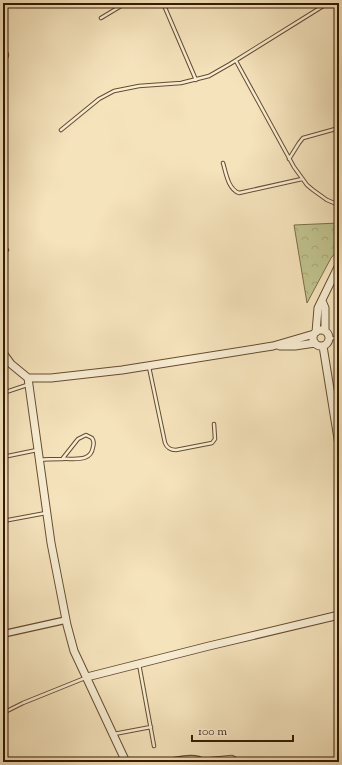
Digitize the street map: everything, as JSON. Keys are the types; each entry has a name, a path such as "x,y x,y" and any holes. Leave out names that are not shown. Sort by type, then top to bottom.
{"street":[{"path":"315,343 313,338 318,308 339,265"},
{"path":"28,382 122,370 276,346 295,346 315,343 323,346 329,339 325,331 325,308 322,301"},
{"path":"276,346 315,333 318,330 325,331"},
{"path":"323,346 339,445"},
{"path":"3,353 28,382 51,543 66,620 74,651 126,762"},
{"path":"87,677 339,615"},
{"path":"3,634 66,620"},
{"path":"166,762 195,758 202,761"}],"lane":[{"path":"101,18 126,3"},
{"path":"163,3 196,80"},
{"path":"61,130 99,99 114,92 139,86 176,84 209,76 328,3"},
{"path":"3,44 7,55 6,58 3,59"},
{"path":"236,60 289,159 302,179 321,196 339,205"},
{"path":"289,159 304,138 339,128"},
{"path":"223,163 229,184 239,193 302,179"},
{"path":"3,251 7,250"},
{"path":"329,339 339,337"},
{"path":"148,366 167,448 176,450 212,443 215,439 214,424"},
{"path":"3,392 28,382"},
{"path":"39,460 63,458 80,459 90,456 93,451 94,443 92,438 88,435 81,437 63,458"},
{"path":"3,457 38,450"},
{"path":"3,521 47,513"},
{"path":"138,664 154,746"},
{"path":"3,712 87,677"},
{"path":"113,734 151,727"},
{"path":"202,761 232,757 239,762"}],"green space":[{"path":"339,223 339,249 331,258 307,303 294,225"}]}
